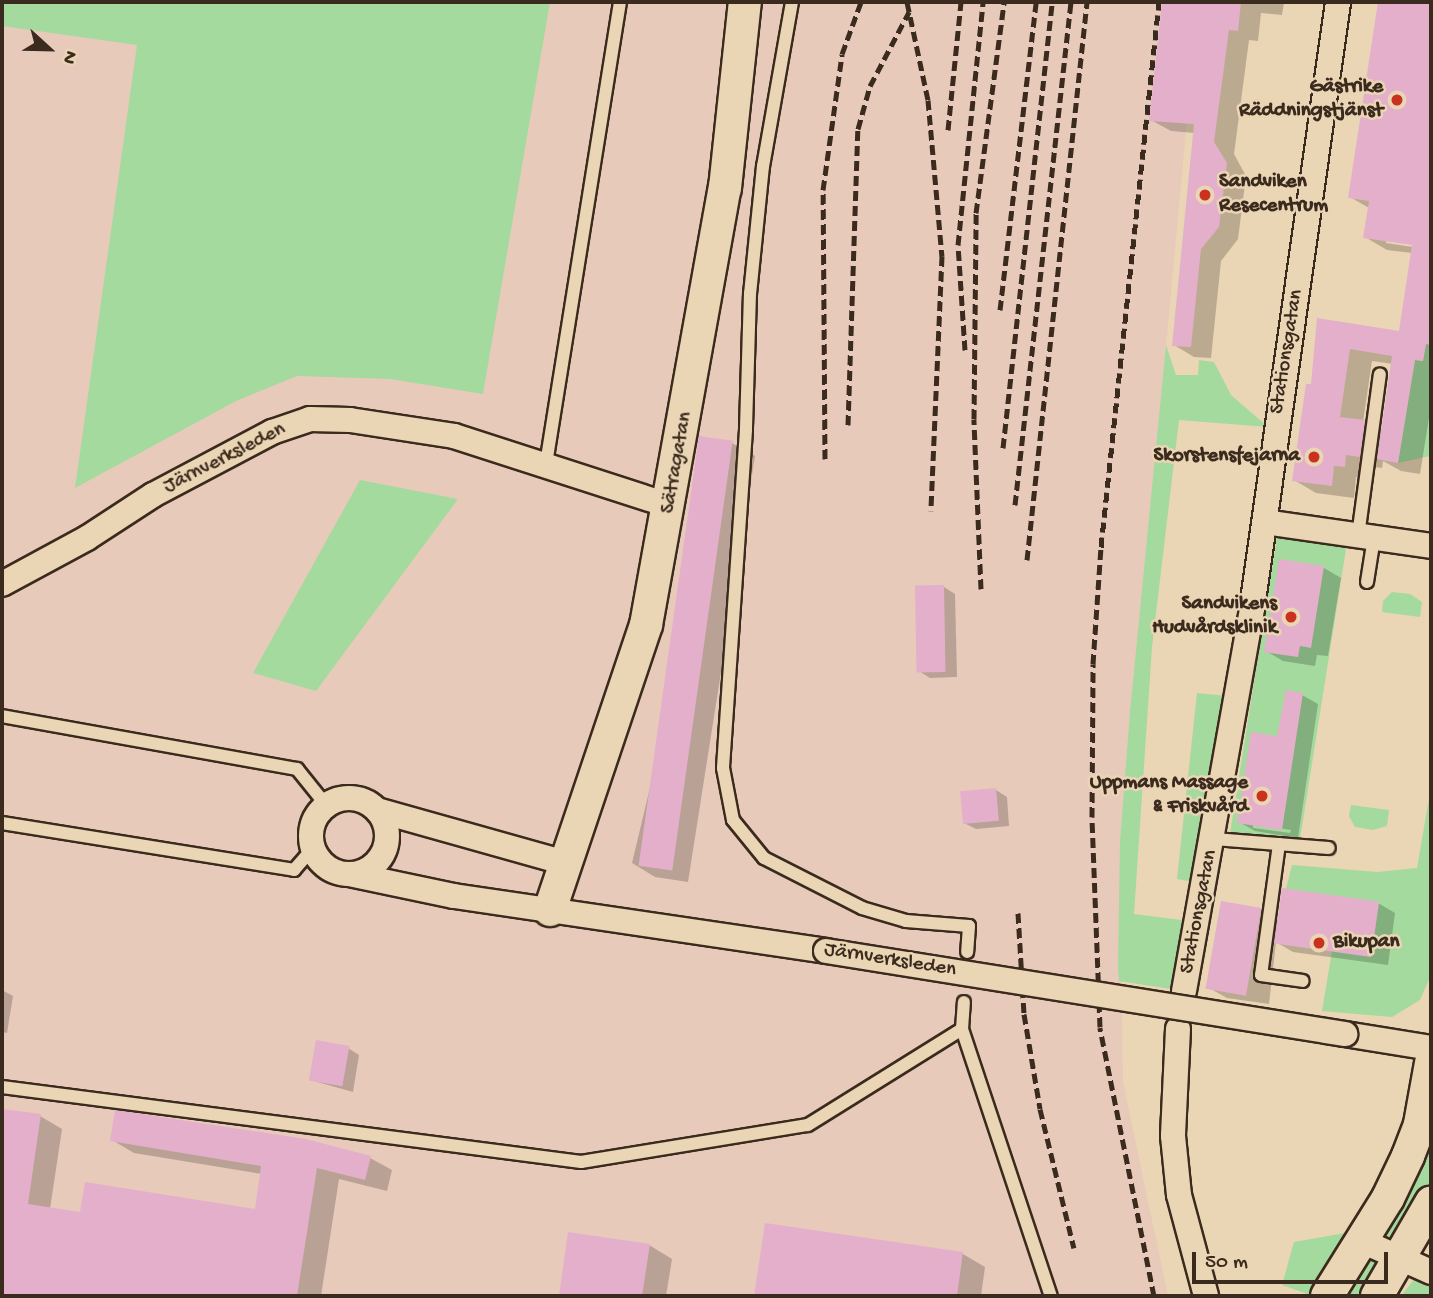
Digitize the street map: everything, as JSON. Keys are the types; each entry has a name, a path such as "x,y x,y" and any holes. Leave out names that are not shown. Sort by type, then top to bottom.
{"street":[{"name":"Sätragatan","path":"550,910 646,625 671,506 725,188 746,31 745,2"},
{"name":"Stationsgatan","path":"1184,990 1214,839 1265,522 1338,2"},
{"name":"Järnverksleden","path":"2,584 87,538 153,495 272,432 310,419 397,425 454,436 671,506"},
{"path":"1265,522 1431,546"},
{"path":"313,848 312,824 326,805 347,797 377,810 566,863"},
{"path":"349,874 372,866 386,845 384,821 377,810"},
{"name":"Järnverksleden","path":"313,848 327,867 349,874 550,910 826,951 1431,1048"},
{"path":"1178,1029 1172,1136 1179,1195 1206,1296"},
{"path":"1327,1296 1362,1241 1412,1145 1431,1063"},
{"path":"1377,1296 1401,1259 1431,1203"},
{"path":"1362,1241 1431,1272"}],"lane":[{"path":"546,464 620,2"},
{"path":"792,2 763,166 750,293 746,430 723,768 733,820 764,858 862,908 906,921 969,926 967,952"},
{"path":"1367,582 1366,537 1380,374"},
{"path":"2,716 297,769 326,805"},
{"path":"2,823 294,870 313,848"},
{"path":"1214,839 1329,848"},
{"path":"1279,844 1261,975 1303,981"},
{"path":"964,1002 962,1029 1051,1296"},
{"path":"2,1087 581,1162 808,1125 962,1029"}],"shaded area":[{"path":"2,2 1198,2 1120,841 1123,1082 1168,1296 2,1296"}],"green space":[{"path":"2,2 550,2 483,394 390,379 297,376 236,401 75,488 137,45 2,26"},
{"path":"1426,344 1431,345 1430,456 1398,463 1415,360 1423,361"},
{"path":"1166,345 1176,375 1198,375 1199,360 1214,362 1231,395 1268,427 1179,420 1152,647 1134,914 1197,922 1184,991 1119,981 1118,967 1120,841"},
{"path":"360,480 458,499 316,691 253,673"},
{"path":"1277,537 1346,548 1298,851 1229,840"},
{"path":"1392,592 1410,594 1422,602 1420,617 1382,612 1383,601"},
{"path":"1197,693 1237,697 1205,884 1177,879"},
{"path":"1431,787 1431,975 1420,1000 1392,1017 1322,1011 1332,951 1371,956 1379,902 1286,889 1292,865 1377,872 1417,868"},
{"path":"1351,805 1389,810 1387,826 1373,830 1355,827 1349,816"},
{"path":"1431,1102 1431,1203 1377,1296 1313,1296 1282,1285 1294,1242 1345,1233 1362,1241"},
{"path":"1423,1268 1431,1272 1431,1296 1401,1296"}],"building":[{"name":"Sandviken Resecentrum","path":"1162,2 1241,2 1238,31 1229,30 1214,142 1227,163 1219,227 1201,249 1191,347 1172,346 1194,124 1149,121"},
{"path":"1378,2 1431,2 1431,345 1426,344 1423,361 1415,360 1398,463 1377,459 1392,356 1350,349 1340,417 1365,420 1360,457 1346,455 1345,467 1334,466 1332,486 1292,481 1306,384 1311,384 1317,318 1399,331 1412,245 1363,238 1369,201 1348,198"},
{"path":"699,436 733,441 672,871 639,866"},
{"path":"1279,559 1324,566 1311,648 1300,646 1298,657 1264,652"},
{"path":"944,585 946,672 917,672 915,586"},
{"path":"1286,690 1303,693 1282,830 1237,823 1251,732 1277,736"},
{"path":"996,788 999,821 963,824 960,791"},
{"path":"1282,888 1379,902 1371,957 1274,943"},
{"path":"1221,901 1261,908 1246,996 1206,989"},
{"path":"316,1040 349,1046 342,1086 309,1080"},
{"path":"2,1109 41,1114 28,1204 80,1212 85,1182 255,1209 261,1166 110,1141 115,1110 306,1139 371,1156 365,1180 317,1168 297,1296 2,1296"},
{"path":"765,1223 963,1252 957,1296 754,1296"},
{"path":"568,1232 650,1244 642,1296 559,1296"}],"railway":[{"path":"825,459 823,190 842,54 861,2"},
{"path":"907,2 928,100 942,256 931,511"},
{"path":"948,130 961,2"},
{"path":"965,350 958,245 983,2"},
{"path":"981,589 974,419 976,213 1004,2"},
{"path":"1000,310 1036,2"},
{"path":"1003,448 1052,2"},
{"path":"1015,505 1071,2"},
{"path":"1027,560 1087,2"},
{"path":"1154,1296 1100,1027 1092,817 1093,664 1101,547 1159,2"},
{"path":"848,425 858,129 870,86 909,12"},
{"path":"1018,913 1024,1014 1040,1109 1074,1248"}],"place":[{"name":"Gästrike Räddningstjänst","path":"1397,100"},
{"name":"Sandviken Resecentrum","path":"1205,195"},
{"name":"Skorstensfejarna","path":"1314,457"},
{"name":"Sandvikens Hudvårdsklinik","path":"1291,617"},
{"name":"Uppmans Massage & Friskvård","path":"1262,796"},
{"name":"Bikupan","path":"1319,943"}]}
